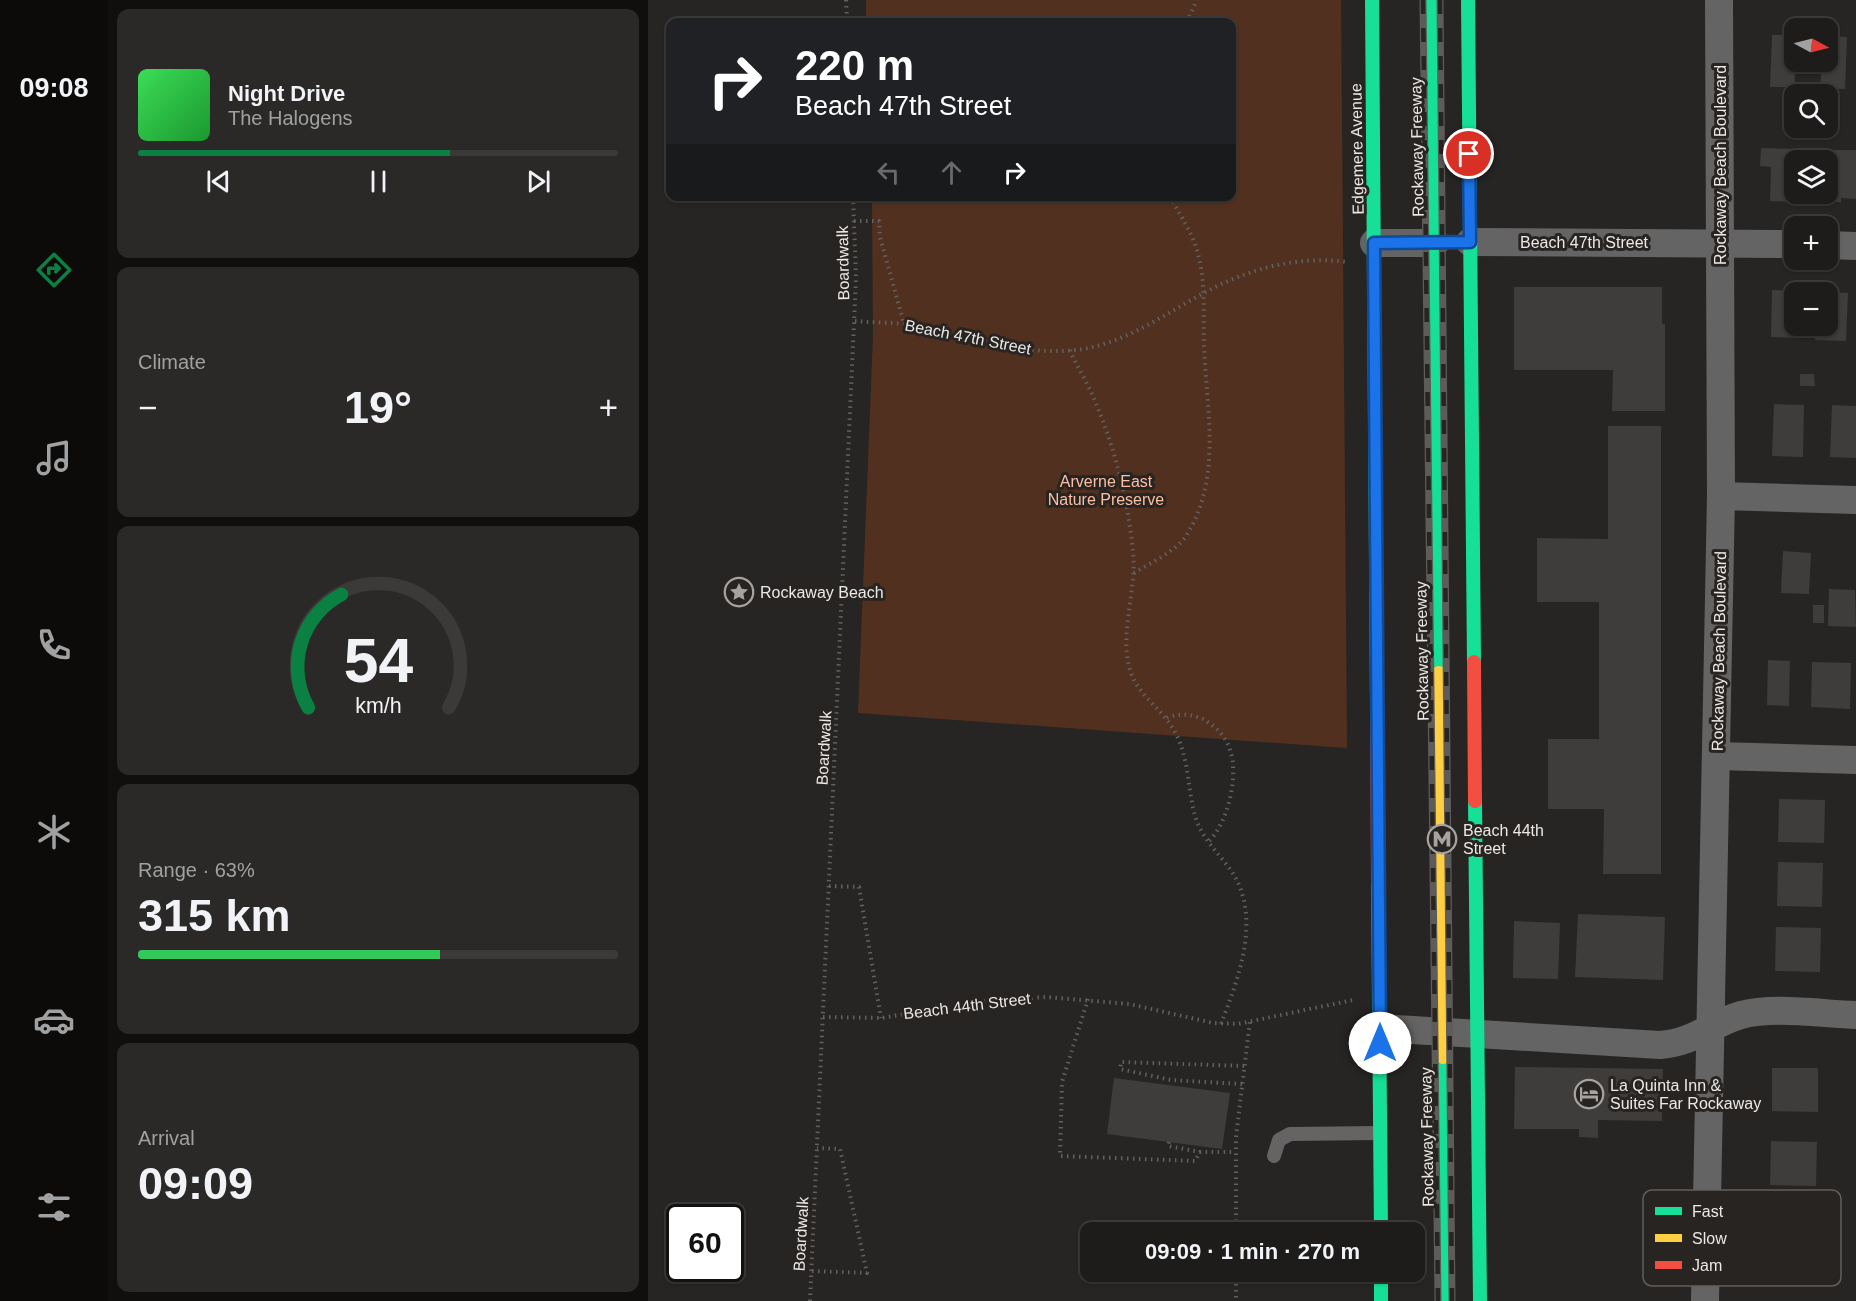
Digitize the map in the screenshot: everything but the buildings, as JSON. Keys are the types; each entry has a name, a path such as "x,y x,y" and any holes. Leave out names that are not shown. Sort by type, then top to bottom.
{"street":[{"name":"Edgemere Avenue","path":"1372,0 1381,1222"},
{"name":"Rockaway Freeway","path":"1432,0 1452,242 1477,1034 1480,1301"},
{"name":"Rockaway Freeway","path":"1445,1301 1443,1032 1452,242 1467,0"},
{"name":"Rockaway Beach Boulevard","path":"1707,1190 1721,496 1719,0"},
{"name":"Beach 47th Street","path":"1374,243 1784,244"},
{"path":"1838,245 1856,246"},
{"path":"1721,496 1856,500"},
{"path":"1717,756 1856,760"},
{"path":"1380,1028 1660,1045 1682,1044 1741,1015 1762,1012 1856,1015"},
{"path":"1381,1282 1382,1301"},
{"name":"Rockaway Beach Boulevard","path":"1705,1286 1705,1301"}],"lane":[{"path":"1274,1156 1279,1140 1290,1134 1380,1133"}],"path":[{"path":"846,0 847,18"},
{"path":"1189,18 1197,0"},
{"name":"Boardwalk","path":"810,1301 855,321 853,201"},
{"path":"1134,573 1185,536 1205,492 1211,417 1205,359 1203,293 1196,244 1173,201"},
{"path":"854,221 879,221 904,324"},
{"name":"Beach 47th Street","path":"855,321 904,324 1017,349 1070,350 1104,344 1137,332 1203,293 1244,275 1283,264 1314,260 1350,263"},
{"path":"1070,350 1090,390 1111,448 1126,509 1134,573 1127,641 1129,668 1138,687 1167,718 1182,745 1193,808 1208,842 1234,875 1245,910 1242,959 1221,1024"},
{"path":"1167,718 1181,714 1199,718 1217,729 1230,748 1233,770 1228,800 1217,832 1208,842"},
{"path":"830,886 859,887 880,1018"},
{"name":"Beach 44th Street","path":"823,1017 880,1018 993,1000 1046,997 1088,999 1151,1008 1221,1024 1250,1021 1357,999"},
{"path":"1088,999 1062,1082 1060,1156 1195,1161 1200,1152"},
{"path":"1236,1222 1235,1152 1250,1021"},
{"path":"1242,1084 1178,1084 1120,1069 1121,1062 1245,1066"},
{"path":"1169,1142 1168,1146 1200,1152 1235,1152"},
{"path":"812,1271 867,1273 840,1149 817,1148"},
{"path":"1236,1282 1236,1301"}],"green space":[{"name":"Arverne East Nature Preserve","path":"866,0 1341,0 1347,748 858,713 873,336 872,201 1236,201 1236,18 866,18"}],"railway":[{"path":"1423,0 1438,1301"},
{"path":"1440,0 1452,1301"}],"traffic: fast":[{"path":"1372,0 1377,703"},
{"path":"1432,0 1439,673"},
{"path":"1468,0 1474,662"},
{"path":"1475,801 1480,1301"},
{"path":"1378,882 1381,1222"},
{"path":"1443,1057 1445,1301"},
{"path":"1381,1282 1381,1301"}],"traffic: slow":[{"path":"1439,673 1443,1057"}],"traffic: jam":[{"path":"1474,662 1475,801"},
{"path":"1377,703 1378,882"}],"place":[{"name":"Rockaway Beach","path":"739,592"},
{"name":"Beach 44th Street","path":"1442,839"},
{"name":"La Quinta Inn & Suites Far Rockaway","path":"1589,1094"}],"route":[{"path":"1380,1043 1374,243 1470,242 1469,154"}]}
